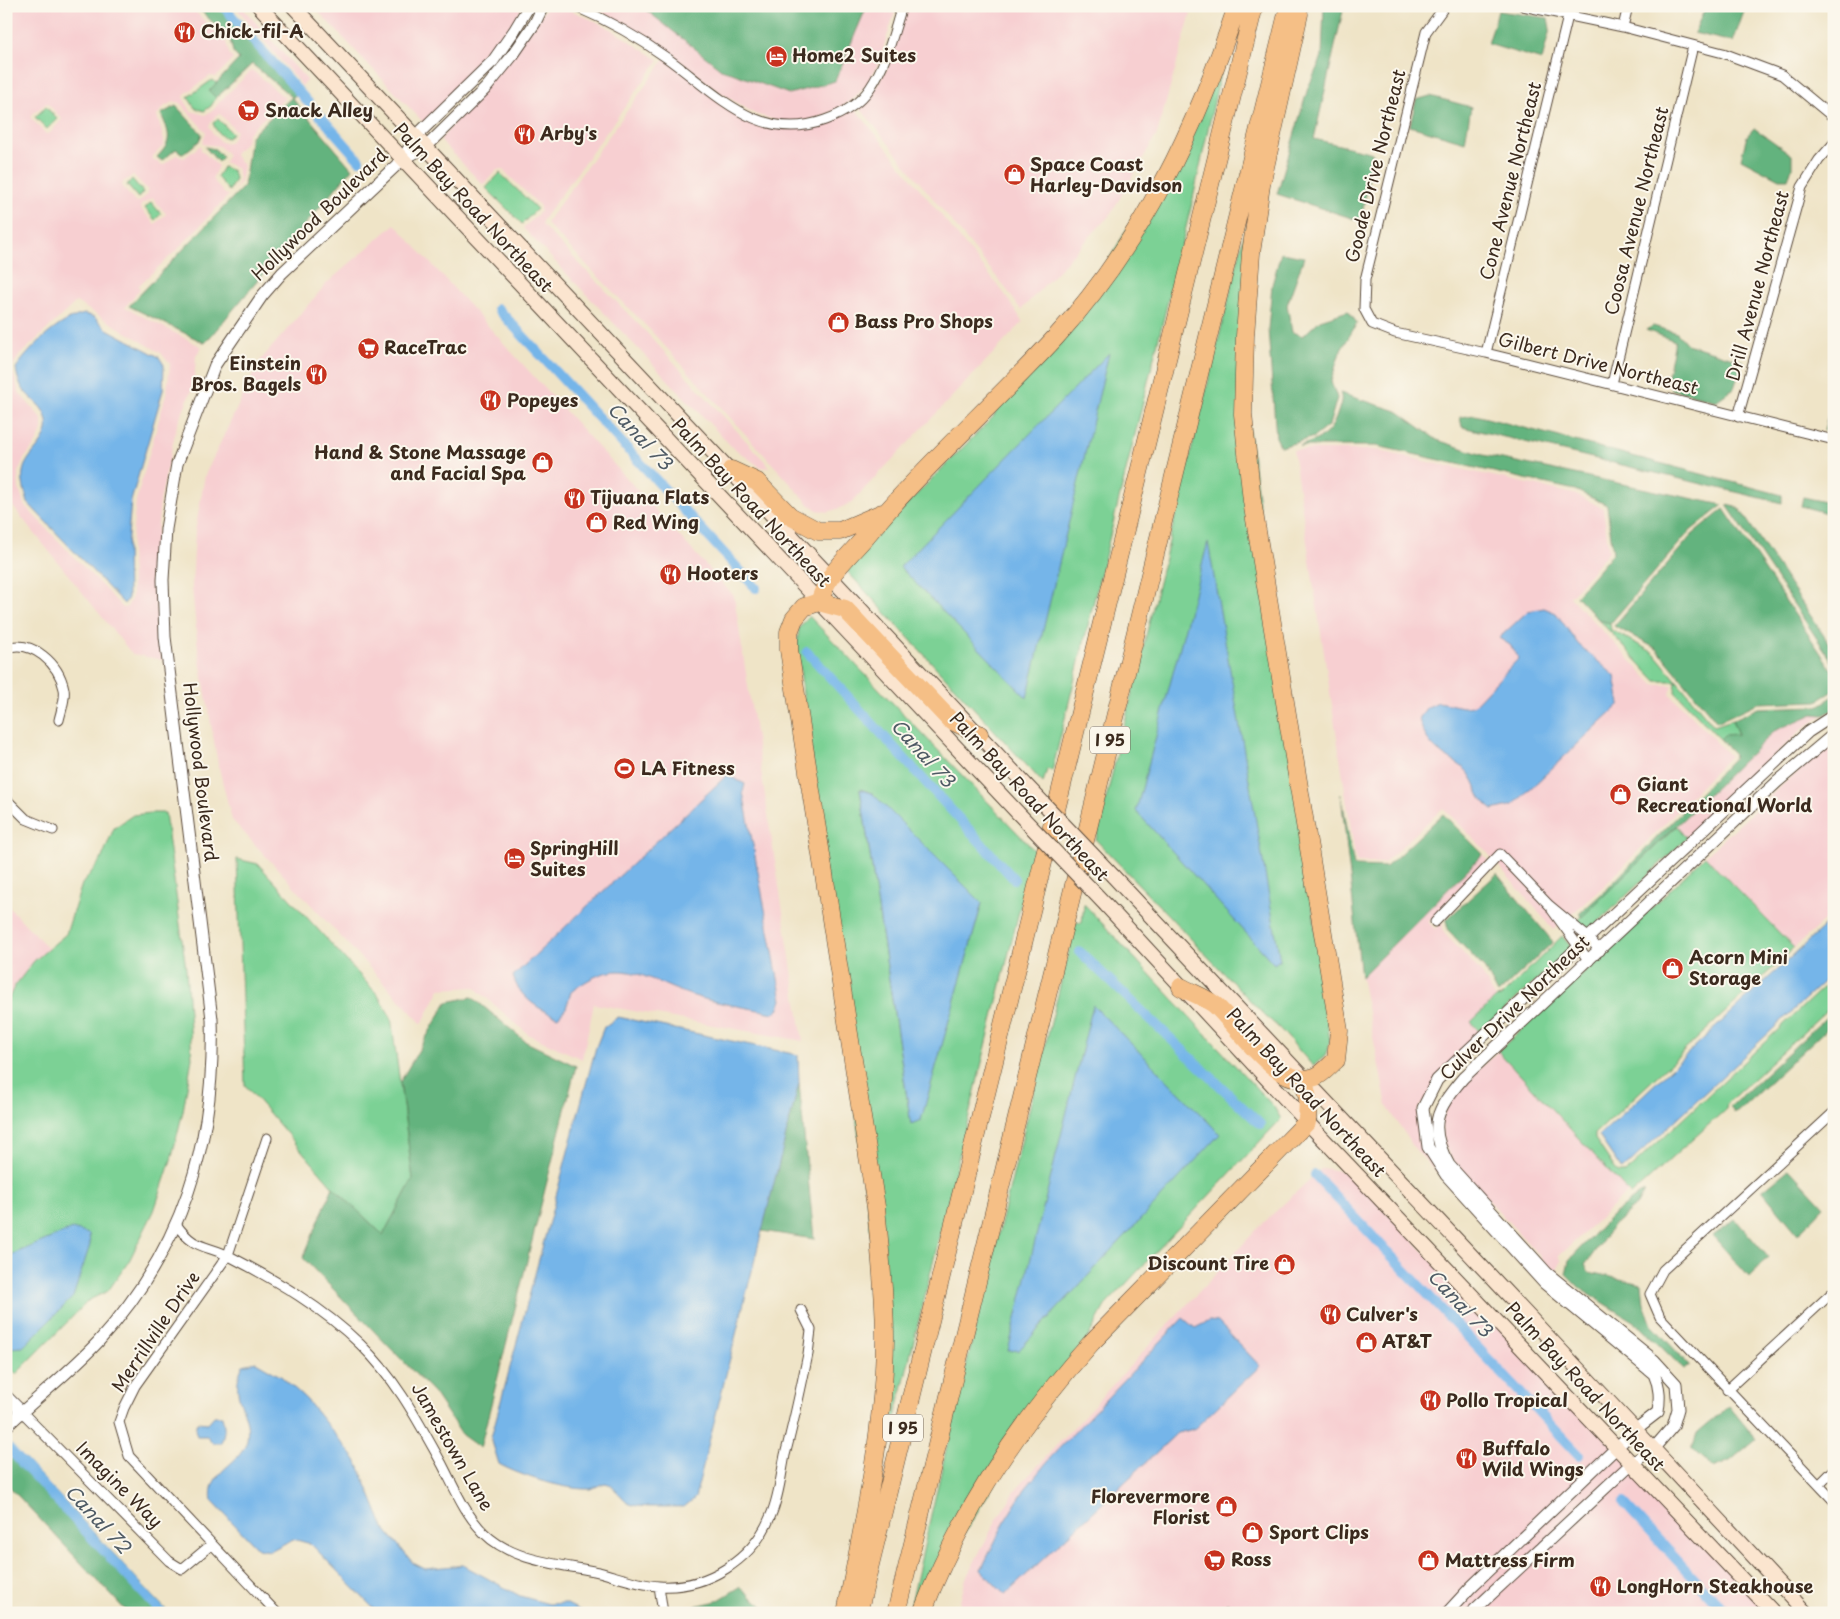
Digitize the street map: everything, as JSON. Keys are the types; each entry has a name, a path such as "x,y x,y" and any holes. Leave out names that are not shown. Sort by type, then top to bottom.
{"highway":[{"path":"818,602 831,576 886,511 1056,337 1102,280 1138,227 1173,166 1218,64 1236,6"},
{"name":"I 95","path":"858,1613 1254,6"},
{"name":"I 95","path":"896,1613 1289,6"},
{"path":"1182,987 1214,1004 1272,1066 1290,1077 1304,1080 1317,1076 1336,1060 1339,1030 1254,519 1243,414 1244,336 1251,252 1261,185 1301,6"},
{"path":"731,470 757,482 790,516 818,531 840,531 886,511"},
{"path":"846,1613 872,1483 884,1339 876,1207 789,650 789,632 794,620 804,607 818,602 845,609 950,720 979,734"},
{"path":"922,1613 956,1538 990,1475 1060,1378 1092,1342 1307,1122 1308,1099 1304,1080"}],"main road":[{"name":"Palm Bay Road Northeast","path":"259,6 1307,1122 1774,1613"},
{"name":"Palm Bay Road Northeast","path":"293,6 1304,1080 1654,1448 1806,1613"}],"street":[{"name":"Hollywood Boulevard","path":"6,1427 96,1344 127,1307 156,1266 176,1224 205,1133 214,1066 212,1019 165,637 162,580 166,529 177,464 215,365 262,296 282,273 402,160 416,136 493,61 514,32 529,6"},
{"path":"402,160 426,147 486,88 513,55 535,23 543,6"},
{"path":"574,6 609,21 658,52 715,95 752,119 780,127 809,126 831,118 852,106 870,89 883,66 902,6"},
{"name":"Goode Drive Northeast","path":"1364,309 1365,280 1426,32 1445,6"},
{"path":"1524,6 1623,27 1723,53 1782,75 1834,118"},
{"path":"1623,27 1628,6"},
{"name":"Cone Avenue Northeast","path":"1486,353 1568,16"},
{"name":"Coosa Avenue Northeast","path":"1612,384 1693,46"},
{"name":"Drill Avenue Northeast","path":"1738,417 1802,187 1819,160 1834,143"},
{"name":"Gilbert Drive Northeast","path":"1364,309 1372,324 1395,334 1486,353 1834,440"},
{"path":"6,648 31,649 45,656 58,671 64,691 59,720"},
{"name":"Culver Drive Northeast","path":"1636,1429 1658,1412 1659,1387 1654,1374 1544,1283 1446,1175 1428,1147 1423,1108 1437,1080 1808,732 1834,715"},
{"name":"Culver Drive Northeast","path":"1471,1613 1631,1464 1654,1448 1673,1426 1678,1409 1676,1384 1654,1360 1547,1273 1449,1165 1439,1148 1436,1123 1443,1101 1490,1052 1600,951 1777,782 1834,734"},
{"path":"6,799 26,819 53,830"},
{"path":"1435,922 1500,854 1549,905 1589,938 1600,951"},
{"path":"1549,905 1588,961"},
{"path":"1834,1112 1663,1270 1650,1294 1660,1317 1834,1501"},
{"name":"Merrillville Drive","path":"267,1138 228,1255 135,1386 119,1422 129,1456 277,1613"},
{"name":"Jamestown Lane","path":"176,1224 186,1238 196,1245 228,1255 302,1296 342,1326 380,1364 402,1392 462,1502 484,1533 510,1550 547,1563 571,1566 659,1586 700,1582 727,1570 757,1541 771,1515 808,1354 811,1330 801,1310"},
{"path":"1727,1390 1834,1291"},
{"name":"Imagine Way","path":"6,1396 169,1560 182,1569 212,1544"},
{"path":"1447,1613 1471,1587 1617,1450 1636,1429"},
{"path":"1819,1485 1834,1470"},
{"path":"659,1586 663,1613"}],"shaded area":[{"path":"18,6 190,6 226,42 233,59 216,77 210,76 185,94 184,99 191,111 205,115 214,109 252,70 285,98 248,133 246,142 234,154 243,165 240,183 234,190 239,178 236,168 224,162 228,155 219,146 202,144 206,132 179,102 165,106 157,115 164,145 153,156 153,160 163,165 176,155 184,158 201,145 201,150 218,166 212,179 225,194 229,195 178,249 138,286 140,289 125,307 202,347 196,356 194,385 177,425 160,501 153,582 162,660 132,654 6,498 6,17","holes":["47,103 62,119 50,133 46,134 31,118 32,114","220,114 236,131 231,141 227,143 221,142 213,134 209,126 216,115","133,175 148,190 147,195 139,202 135,201 122,187 123,182","153,198 166,214 155,224 140,208 142,204","76,302 161,353 170,364 167,391 136,501 131,546 132,597 127,607 123,608 25,506 19,489 18,472 24,459 37,442 42,430 42,419 20,394 11,368 20,355"]},
{"path":"235,6 241,6 307,80 302,86"},
{"path":"313,6 523,6 510,29 489,58 424,123"},
{"path":"548,6 561,6 606,26 659,60 542,221 542,225 648,334 771,468 760,467 731,446 523,228 540,212 540,206 502,169 497,170 483,185 440,140"},
{"path":"588,6 641,6 651,13 835,81 867,6 897,6 878,64 866,86 850,102 830,113 808,121 781,122 755,114 718,91 669,53 612,17"},
{"path":"908,6 1193,6 1157,134 1110,215 1021,310 1007,290 859,107 874,91 888,67"},
{"path":"666,57 752,119 809,126 853,106 1004,293 1023,322 851,503 840,508 828,512 817,510 810,505 651,331 546,223"},
{"path":"395,224 734,596 803,1041 594,1004 582,1059 529,1035 474,987 440,989 422,1024 232,820 218,764 198,649 192,587 195,532 205,475 259,362 327,283"},
{"path":"1293,450 1375,450 1574,494 1603,508 1609,551 1570,597 1654,685 1673,685 1670,694 1730,756 1605,885 1554,930 1485,850 1443,808 1384,863 1356,862"},
{"path":"1813,714 1824,715 1805,727 1687,838 1677,826 1774,731"},
{"path":"1834,741 1834,912 1794,948 1705,856 1781,786"},
{"path":"1483,854 1488,860 1428,922 1435,929 1442,922 1444,933 1481,972 1496,998 1471,1022 1480,1032 1418,1109 1423,1148 1439,1175 1414,1148 1387,1106 1361,977"},
{"path":"6,904 48,948 34,961 14,987 6,1004"},
{"path":"1498,1051 1628,1192 1559,1256 1562,1261 1555,1273 1453,1161 1444,1145 1441,1123 1448,1103 1466,1081"},
{"path":"1322,1168 1347,1172 1774,1613 957,1613 966,1578 997,1519 1018,1487 1258,1228"}],"green space":[{"path":"196,6 228,6 300,91 292,98 352,169 205,343 129,306 244,186 251,136 292,97 252,64 216,98 209,91 239,59 233,52 230,39"},
{"path":"641,6 867,6 835,81 789,94 721,69"},
{"path":"1324,6 1344,6 1314,139 1373,153 1361,221 1277,194 1308,88 1322,57"},
{"path":"1710,6 1746,6 1733,42 1694,33 1703,13"},
{"path":"1498,11 1548,18 1550,29 1542,60 1488,44"},
{"path":"1221,70 1192,203 1052,771 1047,769 1043,783 844,568 993,417 1007,393 1069,327"},
{"path":"212,80 217,83 209,91 216,98 211,106 204,111 195,108 188,97"},
{"path":"1430,96 1471,107 1465,142 1410,126 1416,100"},
{"path":"176,106 202,134 199,141 183,154 176,149 162,161 157,157 168,142 168,132 161,114"},
{"path":"46,107 57,119 47,129 35,117"},
{"path":"218,119 232,133 228,138 221,135 215,129 213,123"},
{"path":"1754,128 1792,155 1792,168 1788,179 1779,179 1741,159 1747,136"},
{"path":"205,147 215,149 223,157 218,162"},
{"path":"223,167 233,171 235,179 229,191 217,177"},
{"path":"500,173 537,209 522,224 486,188"},
{"path":"132,179 143,192 138,198 127,185"},
{"path":"151,202 161,214 155,220 145,208"},
{"path":"1246,227 1250,228 1239,353 1330,1041 1325,1056 1313,1066 1284,1033 1265,1016 1096,840"},
{"path":"1281,253 1304,257 1287,305 1292,332 1303,336 1320,320 1348,311 1357,323 1340,352 1331,381 1337,398 1329,425 1314,437 1281,447 1276,437 1268,329 1272,285"},
{"path":"1653,326 1677,333 1687,344 1743,361 1734,388 1716,401 1671,389 1668,376 1675,341 1646,330"},
{"path":"1340,393 1397,411 1437,440 1483,455 1723,505 1689,532 1610,624 1598,619 1576,596 1613,553 1607,505 1575,490 1377,446 1299,446 1324,435 1332,426 1340,407"},
{"path":"1834,396 1834,432 1824,430"},
{"path":"1475,415 1782,495 1782,503 1462,427 1460,417"},
{"path":"1803,497 1834,504 1834,515 1801,506"},
{"path":"1727,505 1739,508 1834,651 1834,664"},
{"path":"1724,509 1834,673 1834,691 1817,701 1758,703 1717,722 1657,649 1614,626 1692,535"},
{"path":"809,616 1034,850 879,1483 887,1362 797,646 799,628","holes":["860,789 872,793 982,903 921,1119 911,1124"]},
{"path":"1598,619 1610,624 1611,630 1654,653 1714,726 1732,720 1738,735 1724,735 1720,739 1675,692 1676,681 1656,681"},
{"path":"1834,696 1834,709 1824,715 1813,714 1774,731 1582,917 1579,914 1608,888 1733,759 1734,754 1720,739 1724,735 1738,734 1732,720 1758,708 1818,706"},
{"path":"1341,794 1354,866 1386,867 1443,814 1483,854 1361,977"},
{"path":"165,813 186,969 192,1058 183,1111 171,1160 154,1211 129,1261 108,1291 89,1300 16,1374 6,1363 6,1004 14,987 34,961 66,934 82,884 101,860 114,828 133,815"},
{"path":"1677,826 1687,838 1589,931 1577,921"},
{"path":"1705,856 1794,948 1595,1134 1595,1139 1618,1173 1625,1173 1828,983 1834,990 1834,1004 1727,1103 1726,1109 1631,1195 1498,1051 1596,962"},
{"path":"237,859 258,864 377,994 391,1017 413,1179 383,1235 333,1187 245,1085"},
{"path":"1497,874 1553,942 1498,994 1485,969 1448,930 1446,920"},
{"path":"1084,904 1274,1107 1281,1119 1105,1306 1086,1341 1070,1359 916,1613 909,1613 969,1353 1076,922 1082,923","holes":["1220,1133 1019,1350 1008,1350"]},
{"path":"1562,936 1572,948 1480,1032 1471,1022 1496,998 1501,997"},
{"path":"472,997 526,1042 576,1066 480,1448 462,1435 434,1393 303,1258 333,1187 383,1235 413,1179 400,1082 447,1002"},
{"path":"1834,1010 1834,1022 1735,1114 1730,1107"},
{"path":"799,1083 814,1239 762,1231"},
{"path":"1789,1169 1824,1207 1798,1234 1762,1191"},
{"path":"1644,1191 1637,1205 1614,1225 1585,1265 1589,1272 1642,1284 1644,1304 1652,1325 1690,1366 1684,1369 1636,1323 1580,1288 1566,1274 1569,1260 1612,1215"},
{"path":"1735,1219 1768,1257 1749,1277 1713,1236"},
{"path":"1729,1406 1756,1439 1730,1461 1713,1468 1692,1449 1697,1433"},
{"path":"18,1452 169,1613 128,1613 6,1483 6,1464"},
{"path":"740,1587 771,1613 688,1613 686,1608 717,1601"},
{"path":"1227,1602 1233,1608 1231,1613 1218,1613"}],"water":[{"path":"85,314 94,317 107,329 159,357 164,365 163,390 131,501 127,547 128,598 124,604 28,503 23,484 25,465 43,440 47,425 43,410 22,387 16,368 46,335 66,321"},
{"path":"1109,353 1027,698 900,567"},
{"path":"1208,542 1280,960 1274,964 1136,811"},
{"path":"1544,608 1556,613 1578,644 1615,676 1620,704 1513,805 1493,810 1480,797 1468,772 1432,745 1425,735 1419,719 1426,708 1438,702 1463,707 1473,706 1519,658 1510,645 1499,638 1528,611"},
{"path":"727,775 745,784 743,792 782,1000 778,1010 773,1013 713,1001 676,990 646,977 619,971 605,973 589,980 571,992 566,1008 558,1017 537,1006 524,996 513,976"},
{"path":"860,789 872,793 982,903 921,1120 911,1124"},
{"path":"1834,917 1834,972 1622,1170 1599,1136"},
{"path":"1093,1005 1220,1134 1019,1350 1008,1351"},
{"path":"618,1017 798,1055 799,1083 695,1498 684,1507 635,1506 627,1502 611,1486 605,1483 590,1489 580,1489 556,1485 508,1469 499,1464 491,1438 596,1047 604,1027"},
{"path":"72,1229 89,1234 90,1245 73,1297 23,1347 8,1348 6,1346 6,1257"},
{"path":"1183,1318 1195,1328 1209,1321 1218,1322 1260,1366 1194,1429 1177,1433 1005,1595 981,1570 1006,1519 1025,1489 1051,1457"},
{"path":"256,1362 282,1377 306,1399 356,1460 384,1528 413,1563 425,1569 463,1565 520,1596 549,1604 565,1603 585,1613 378,1613 311,1544 293,1539 270,1551 258,1549 212,1501 214,1482 239,1456 247,1440 248,1429 239,1395 239,1376 243,1365"},
{"path":"214,1416 222,1416 224,1430 221,1443 213,1443 207,1436 197,1436 195,1429 197,1422 208,1423"}],"waterway":[{"name":"Canal 73","path":"223,6 359,160"},
{"name":"Canal 73","path":"498,309 756,588"},
{"name":"Canal 73","path":"807,652 1014,879"},
{"name":"Canal 73","path":"1080,952 1260,1124"},
{"name":"Canal 73","path":"1315,1175 1579,1455"},
{"name":"Canal 72","path":"9,1449 162,1613"},
{"name":"Canal 73","path":"1624,1503 1726,1613"}],"place":[{"name":"Chick-fil-A","path":"185,32"},
{"name":"Home2 Suites","path":"776,56"},
{"name":"Snack Alley","path":"249,111"},
{"name":"Arby's","path":"524,134"},
{"name":"Space Coast Harley-Davidson","path":"1014,175"},
{"name":"Bass Pro Shops","path":"838,322"},
{"name":"RaceTrac","path":"368,348"},
{"name":"Einstein Bros. Bagels","path":"317,374"},
{"name":"Popeyes","path":"491,401"},
{"name":"Hand & Stone Massage and Facial Spa","path":"542,463"},
{"name":"Tijuana Flats","path":"574,498"},
{"name":"Red Wing","path":"597,523"},
{"name":"Hooters","path":"671,574"},
{"name":"LA Fitness","path":"625,769"},
{"name":"Giant Recreational World","path":"1621,795"},
{"name":"SpringHill Suites","path":"514,859"},
{"name":"Acorn Mini Storage","path":"1673,968"},
{"name":"Discount Tire","path":"1285,1264"},
{"name":"Culver's","path":"1330,1315"},
{"name":"AT&T","path":"1366,1342"},
{"name":"Pollo Tropical","path":"1430,1401"},
{"name":"Buffalo Wild Wings","path":"1466,1459"},
{"name":"Florevermore Florist","path":"1226,1507"},
{"name":"Sport Clips","path":"1253,1533"},
{"name":"Ross","path":"1215,1560"},
{"name":"Mattress Firm","path":"1429,1561"},
{"name":"LongHorn Steakhouse","path":"1601,1587"}]}
